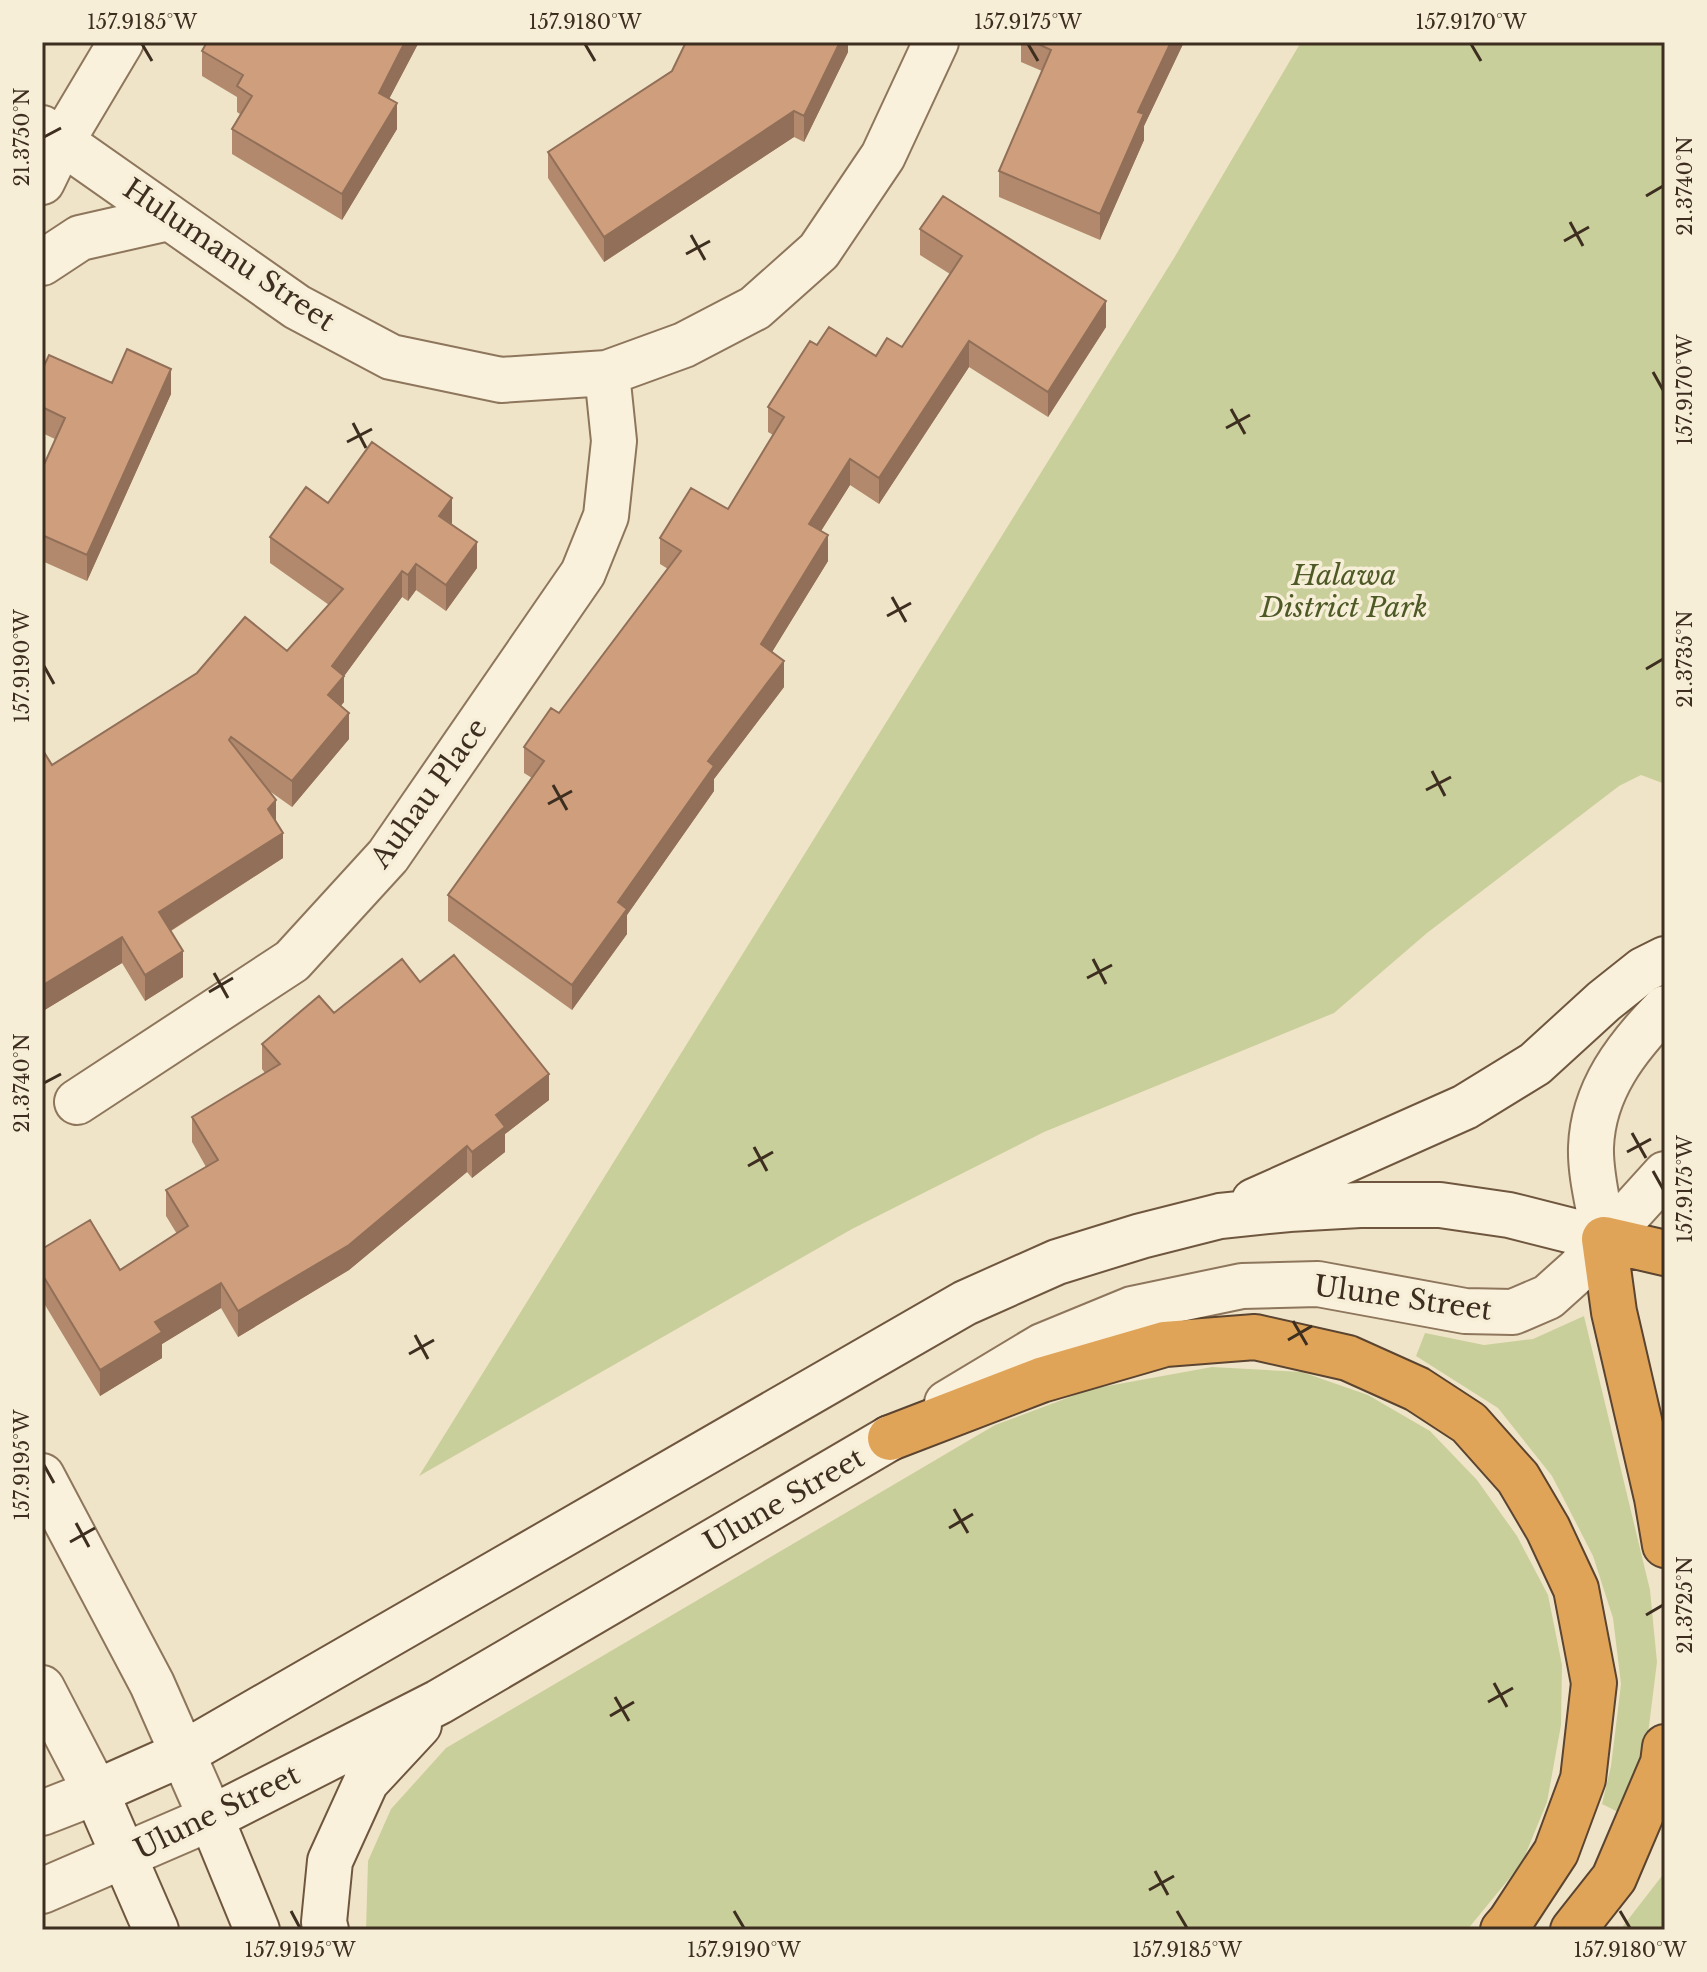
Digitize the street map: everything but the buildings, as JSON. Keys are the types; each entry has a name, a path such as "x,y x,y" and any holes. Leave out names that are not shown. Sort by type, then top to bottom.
{"highway":[{"path":"1665,1253 1604,1239 1614,1312 1665,1545"},
{"path":"890,1438 1041,1380 1165,1344 1255,1337 1348,1358 1417,1389 1469,1423 1518,1478 1548,1529 1576,1589 1594,1683 1583,1779 1556,1852 1503,1930"},
{"path":"1573,1930 1614,1878 1663,1763 1665,1747"}],"street":[{"path":"42,182 49,145 121,42"},
{"name":"Hulumanu Street","path":"49,145 168,218 297,307 391,357 501,380 607,373 684,345 755,308 819,251 883,156 936,42"},
{"path":"42,263 80,238 168,218"},
{"name":"Auhau Place","path":"77,1102 292,961 388,856 583,573 606,516 614,441 607,373"},
{"path":"42,1813 184,1753 965,1303 1057,1262 1220,1216 1465,1107 1535,1064 1604,1001 1643,970 1665,959"},
{"path":"1220,1216 1360,1205 1440,1205 1509,1215 1604,1239 1591,1148 1598,1099 1624,1054 1665,1008"},
{"name":"Ulune Street","path":"42,1891 211,1818 439,1702 1042,1346 1132,1309 1242,1286 1318,1284 1465,1311 1513,1312 1548,1297 1578,1270 1665,1174"},
{"path":"42,1476 152,1684 257,1930"},
{"path":"42,1688 96,1792 156,1930"},
{"path":"326,1930 324,1922 330,1861 366,1782 439,1702"}],"green space":[{"name":"Halawa District Park","path":"1301,42 1665,42 1665,784 1641,775 1619,786 1427,933 1334,1013 1044,1132 852,1229 419,1476 1174,258"},
{"path":"1584,1316 1650,1590 1657,1662 1648,1734 1622,1814 1602,1804 1611,1766 1621,1684 1613,1618 1593,1556 1552,1476 1498,1408 1416,1356 1425,1333 1484,1345 1533,1339"},
{"path":"1212,1367 1302,1372 1368,1395 1430,1431 1477,1480 1517,1536 1548,1595 1562,1665 1561,1725 1547,1802 1522,1863 1467,1930 366,1930 368,1861 391,1809 446,1748 995,1425 1091,1389"},
{"path":"1665,1872 1665,1930 1620,1930"}]}
